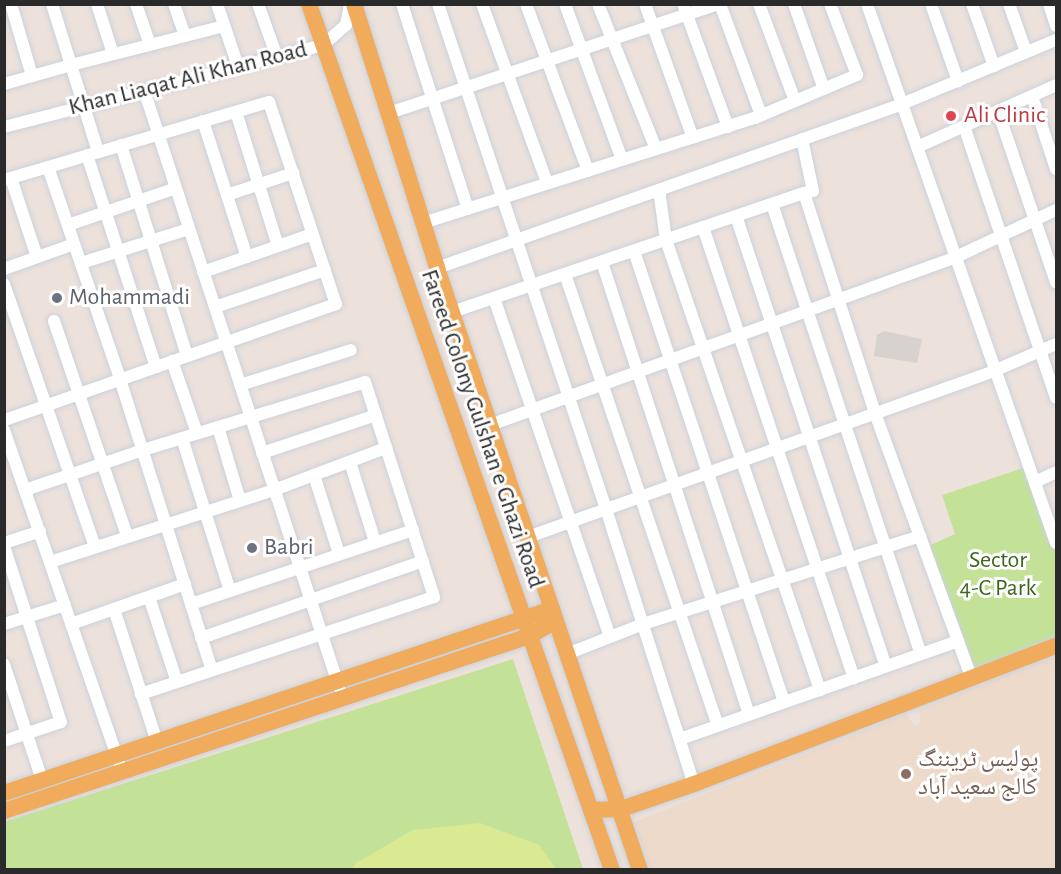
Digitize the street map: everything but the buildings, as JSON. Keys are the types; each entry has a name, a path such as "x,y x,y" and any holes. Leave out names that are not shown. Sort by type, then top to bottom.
{"main road":[{"name":"Fareed Colony Gulshan e Ghazi Road","path":"309,4 612,870"},
{"name":"Fareed Colony Gulshan e Ghazi Road","path":"354,4 437,268 640,870"},
{"path":"4,793 157,742 339,689 526,628 554,615"},
{"path":"591,810 621,809 694,784 1056,646"},
{"path":"4,811 122,772 339,689"}],"street":[{"path":"11,4 32,76"},
{"path":"52,4 84,105 106,212 156,367"},
{"path":"97,4 113,54"},
{"path":"136,4 150,45"},
{"path":"174,4 185,36"},
{"path":"217,4 238,66"},
{"path":"258,4 277,57"},
{"name":"Khan Liaqat Ali Khan Road","path":"4,127 323,45 346,25 350,4"},
{"path":"402,4 468,209"},
{"path":"438,4 606,509 694,784"},
{"path":"482,4 547,183"},
{"path":"526,4 588,171"},
{"path":"565,4 622,160"},
{"path":"598,4 656,149"},
{"path":"645,4 693,138"},
{"path":"389,112 653,28 686,10 719,4 761,115"},
{"path":"759,4 795,101"},
{"path":"794,4 824,89"},
{"path":"423,223 728,127 858,75 830,4"},
{"path":"867,4 1056,543"},
{"path":"931,4 958,81"},
{"path":"972,4 994,66"},
{"path":"1009,4 1026,52"},
{"path":"1048,4 1056,26"},
{"path":"686,10 728,127"},
{"path":"4,84 71,64 224,26"},
{"path":"437,268 902,104 1056,40"},
{"path":"917,147 1056,85"},
{"path":"144,90 339,689"},
{"path":"1032,96 1056,170"},
{"path":"4,420 336,304 269,102 8,179 37,257"},
{"path":"998,111 1056,282"},
{"path":"236,112 278,246"},
{"path":"203,121 247,257"},
{"path":"964,126 1056,398"},
{"path":"452,312 813,191 802,139"},
{"path":"121,145 187,356"},
{"path":"48,167 120,379 212,670"},
{"path":"227,195 293,173"},
{"path":"68,225 176,188"},
{"path":"659,190 666,240 820,690"},
{"path":"804,193 875,413 972,679"},
{"path":"772,204 921,654"},
{"path":"490,425 956,257 1056,210"},
{"path":"736,216 886,666"},
{"path":"703,227 854,678"},
{"path":"81,263 189,229"},
{"path":"203,272 313,234"},
{"path":"4,269 74,244"},
{"path":"634,250 784,702"},
{"path":"602,262 749,714"},
{"path":"214,307 325,270"},
{"path":"565,274 718,726"},
{"path":"4,284 95,547"},
{"path":"494,298 610,637"},
{"path":"54,321 127,536"},
{"path":"528,537 996,370 1056,344"},
{"path":"240,386 351,351"},
{"path":"172,361 196,433"},
{"path":"25,490 142,450 365,382 434,597 141,694"},
{"path":"262,453 376,415"},
{"path":"218,427 240,501"},
{"path":"4,429 8,453 40,531 122,772"},
{"path":"182,438 230,591"},
{"path":"50,562 274,490 386,448"},
{"path":"350,462 375,542"},
{"path":"1035,482 1056,472"},
{"path":"314,475 339,554"},
{"path":"191,604 413,530"},
{"path":"4,741 61,722 27,617 10,582 4,544 40,531"},
{"path":"567,654 643,624 920,536"},
{"path":"201,638 423,561"},
{"path":"72,624 184,585"},
{"path":"149,597 177,682"},
{"path":"4,624 65,605"},
{"path":"114,609 157,742"},
{"path":"680,739 958,641"},
{"path":"4,664 42,780"}],"shaded area":[{"path":"884,331 922,339 917,363 874,356 877,335"},
{"name":"پولیس ٹریننگ کالج سعید آباد","path":"1056,655 1056,869 650,869 634,822 906,714 915,726 921,723 919,710"}],"green space":[{"name":"Sector 4-C Park","path":"1029,466 1056,543 1056,646 972,679 924,548 955,534 942,495"},
{"path":"513,659 583,869 5,869 4,822"},
{"path":"480,823 539,845 556,869 352,869 356,863 413,830"}],"place":[{"name":"Ali Clinic","path":"951,116"},
{"name":"Mohammadi","path":"57,298"},
{"name":"Babri","path":"252,548"},
{"name":"پولیس ٹریننگ کالج سعید آباد","path":"906,774"}]}
